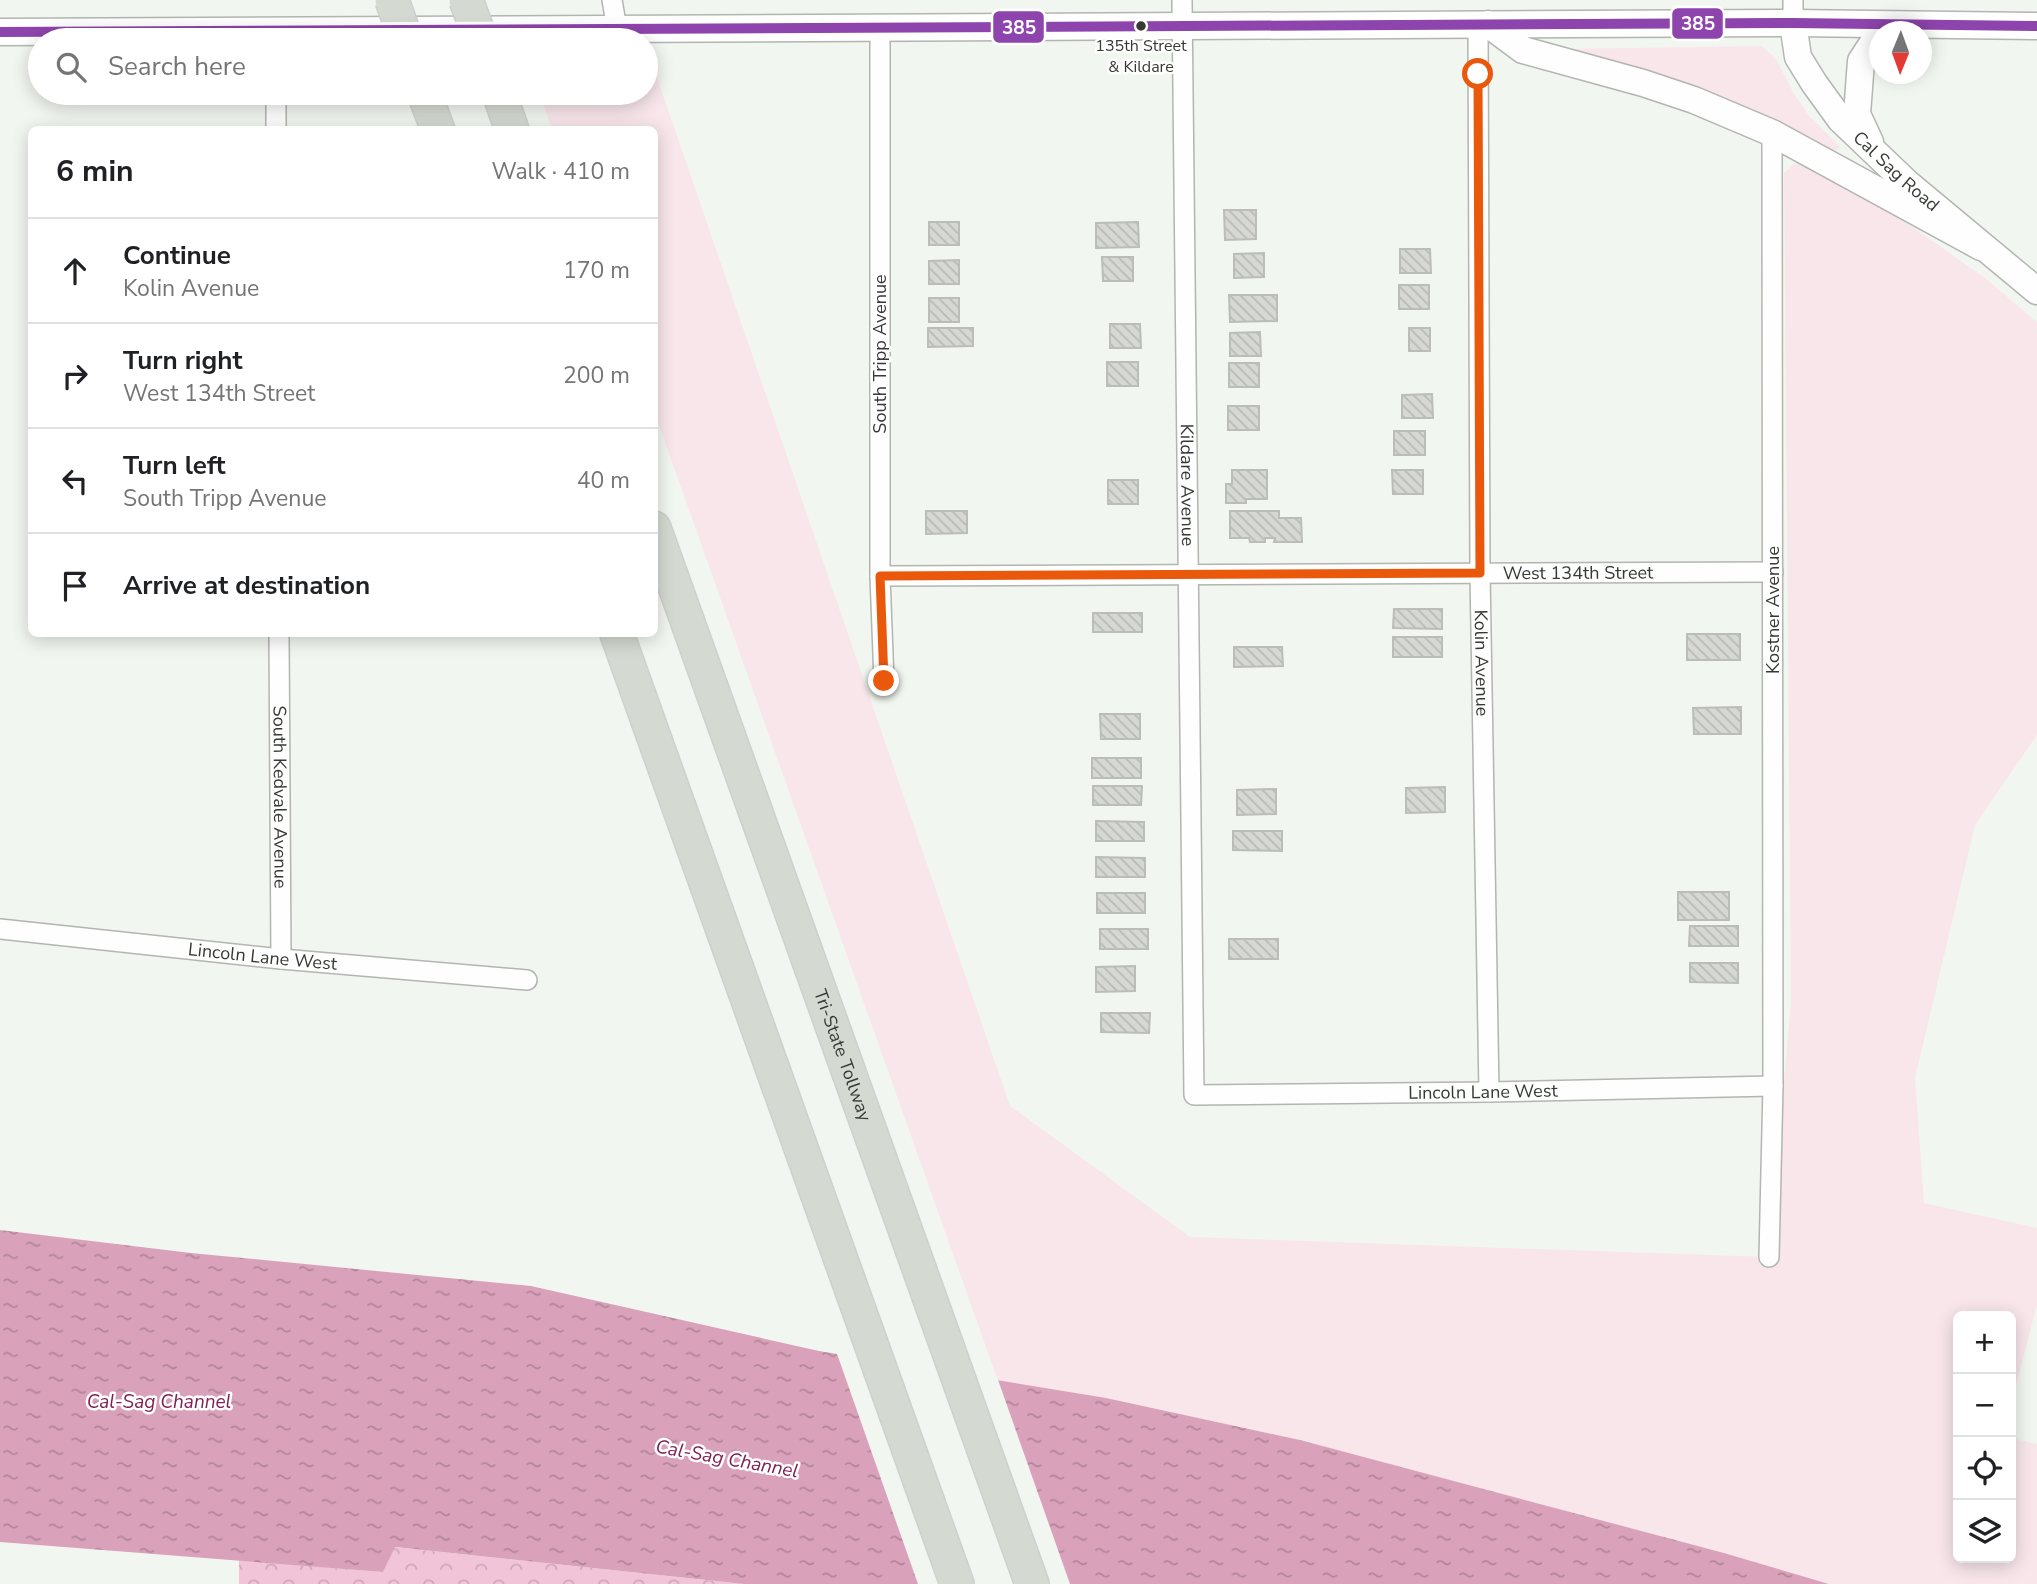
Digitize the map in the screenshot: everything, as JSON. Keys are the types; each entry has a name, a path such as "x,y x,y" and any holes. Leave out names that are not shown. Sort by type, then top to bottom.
{"highway":[{"path":"392,0 402,28"},
{"path":"467,0 477,28"},
{"path":"429,105 436,126"},
{"path":"503,105 511,126"},
{"name":"Tri-State Tollway","path":"658,539 1032,1584"},
{"path":"618,637 957,1584"}],"street":[{"path":"612,0 617,28"},
{"path":"658,29 880,28 1182,13 1483,24 1793,11 1869,27"},
{"name":"Cal Sag Road","path":"1793,11 1798,57 1840,119 1906,183 2037,291"},
{"name":"Kildare Avenue","path":"1182,13 1194,1094"},
{"path":"1483,24 1523,50 1643,83 1694,100 1772,133 1981,247"},
{"name":"Kolin Avenue","path":"1483,24 1480,573 1489,1092"},
{"path":"1932,28 2037,26"},
{"name":"South Tripp Avenue","path":"880,28 880,576 884,681"},
{"path":"0,32 28,32"},
{"path":"1869,48 1861,61 1857,114 1875,153"},
{"path":"276,105 276,126"},
{"name":"Kostner Avenue","path":"1769,1257 1773,1086 1772,133"},
{"name":"West 134th Street","path":"880,576 1773,572"},
{"name":"South Kedvale Avenue","path":"279,637 281,959"},
{"name":"Lincoln Lane West","path":"0,929 281,959 527,980"},
{"name":"Lincoln Lane West","path":"1194,1094 1773,1086"}],"shaded area":[{"path":"1762,46 1776,59 1809,116 1840,147 1833,153 1559,49"},
{"path":"658,80 1010,1106 1190,1237 1768,1257 1791,1003 1784,173 1796,162 1808,162 1884,207 1985,278 2037,322 2037,735 1975,825 1915,1078 1924,1203 2037,1228 2037,1305 2016,1385 2016,1311 1953,1311 1953,1563 2016,1563 2016,1439 2037,1444 2037,1584 1829,1584 1724,1553 1300,1440 1106,1398 998,1381 658,422 658,126 551,126 543,105 658,105"}],"green space":[{"path":"394,1547 744,1584 239,1584 239,1560 383,1572"}],"water":[{"name":"Cal-Sag Channel","path":"0,1230 191,1253 531,1286 819,1351 1106,1398 1300,1440 1724,1553 1829,1584 744,1584 395,1547 383,1572 0,1542"}],"pier":[{"path":"836,1351 997,1377 1070,1584 918,1584"}],"building":[{"path":"1224,210 1256,210 1256,239 1225,240"},
{"path":"929,222 959,222 959,245 929,245"},
{"path":"1138,222 1139,247 1096,248 1096,223"},
{"path":"1400,249 1430,249 1431,273 1400,273"},
{"path":"1264,253 1264,277 1234,278 1234,254"},
{"path":"1102,257 1133,257 1133,281 1103,281"},
{"path":"959,260 959,284 929,284 929,261"},
{"path":"1399,285 1429,285 1429,309 1399,309"},
{"path":"1229,295 1277,295 1277,321 1230,322"},
{"path":"929,298 959,298 959,322 929,322"},
{"path":"1110,324 1140,324 1141,348 1110,348"},
{"path":"928,328 973,328 973,346 928,347"},
{"path":"1409,328 1430,328 1430,351 1409,351"},
{"path":"1260,332 1261,356 1230,356 1230,333"},
{"path":"1107,362 1138,362 1138,386 1107,386"},
{"path":"1229,363 1259,363 1259,387 1229,387"},
{"path":"1432,394 1433,418 1402,418 1402,395"},
{"path":"1228,406 1259,406 1259,430 1228,430"},
{"path":"1394,431 1425,431 1425,455 1394,455"},
{"path":"1232,470 1267,470 1267,499 1226,503 1226,484 1232,484"},
{"path":"1392,470 1423,470 1423,494 1393,494"},
{"path":"1108,480 1138,480 1138,504 1108,504"},
{"path":"926,511 967,511 967,533 926,534"},
{"path":"1230,511 1279,511 1279,518 1301,518 1302,542 1274,542 1275,538 1265,538 1265,542 1250,542 1249,538 1230,538"},
{"path":"1394,609 1442,609 1442,629 1393,628"},
{"path":"1093,613 1142,613 1142,632 1093,632"},
{"path":"1687,634 1740,634 1740,660 1687,660"},
{"path":"1393,637 1442,637 1442,657 1393,657"},
{"path":"1234,647 1282,647 1283,666 1234,667"},
{"path":"1741,707 1741,734 1694,734 1693,708"},
{"path":"1100,714 1140,714 1140,739 1101,739"},
{"path":"1092,758 1141,758 1141,778 1092,778"},
{"path":"1093,786 1142,786 1141,805 1093,805"},
{"path":"1445,787 1445,812 1406,813 1406,788"},
{"path":"1276,789 1276,814 1237,815 1237,790"},
{"path":"1096,821 1144,822 1144,841 1096,841"},
{"path":"1233,831 1282,831 1282,851 1233,850"},
{"path":"1096,857 1145,858 1145,877 1096,877"},
{"path":"1678,892 1729,892 1729,920 1678,920"},
{"path":"1097,893 1145,893 1145,913 1097,913"},
{"path":"1690,926 1738,926 1738,946 1689,946"},
{"path":"1100,929 1148,929 1148,949 1100,949"},
{"path":"1229,939 1278,939 1278,959 1229,959"},
{"path":"1690,963 1738,963 1738,983 1690,982"},
{"path":"1135,966 1135,991 1096,992 1096,967"},
{"path":"1101,1013 1150,1013 1149,1033 1101,1032"}],"transit line":[{"name":"385","path":"658,29 1793,23 2037,26"},
{"name":"385","path":"0,32 28,32"}],"place":[{"name":"135th Street & Kildare","path":"1141,26"}],"route":[{"path":"884,681 880,576 1480,573 1478,74"}]}
